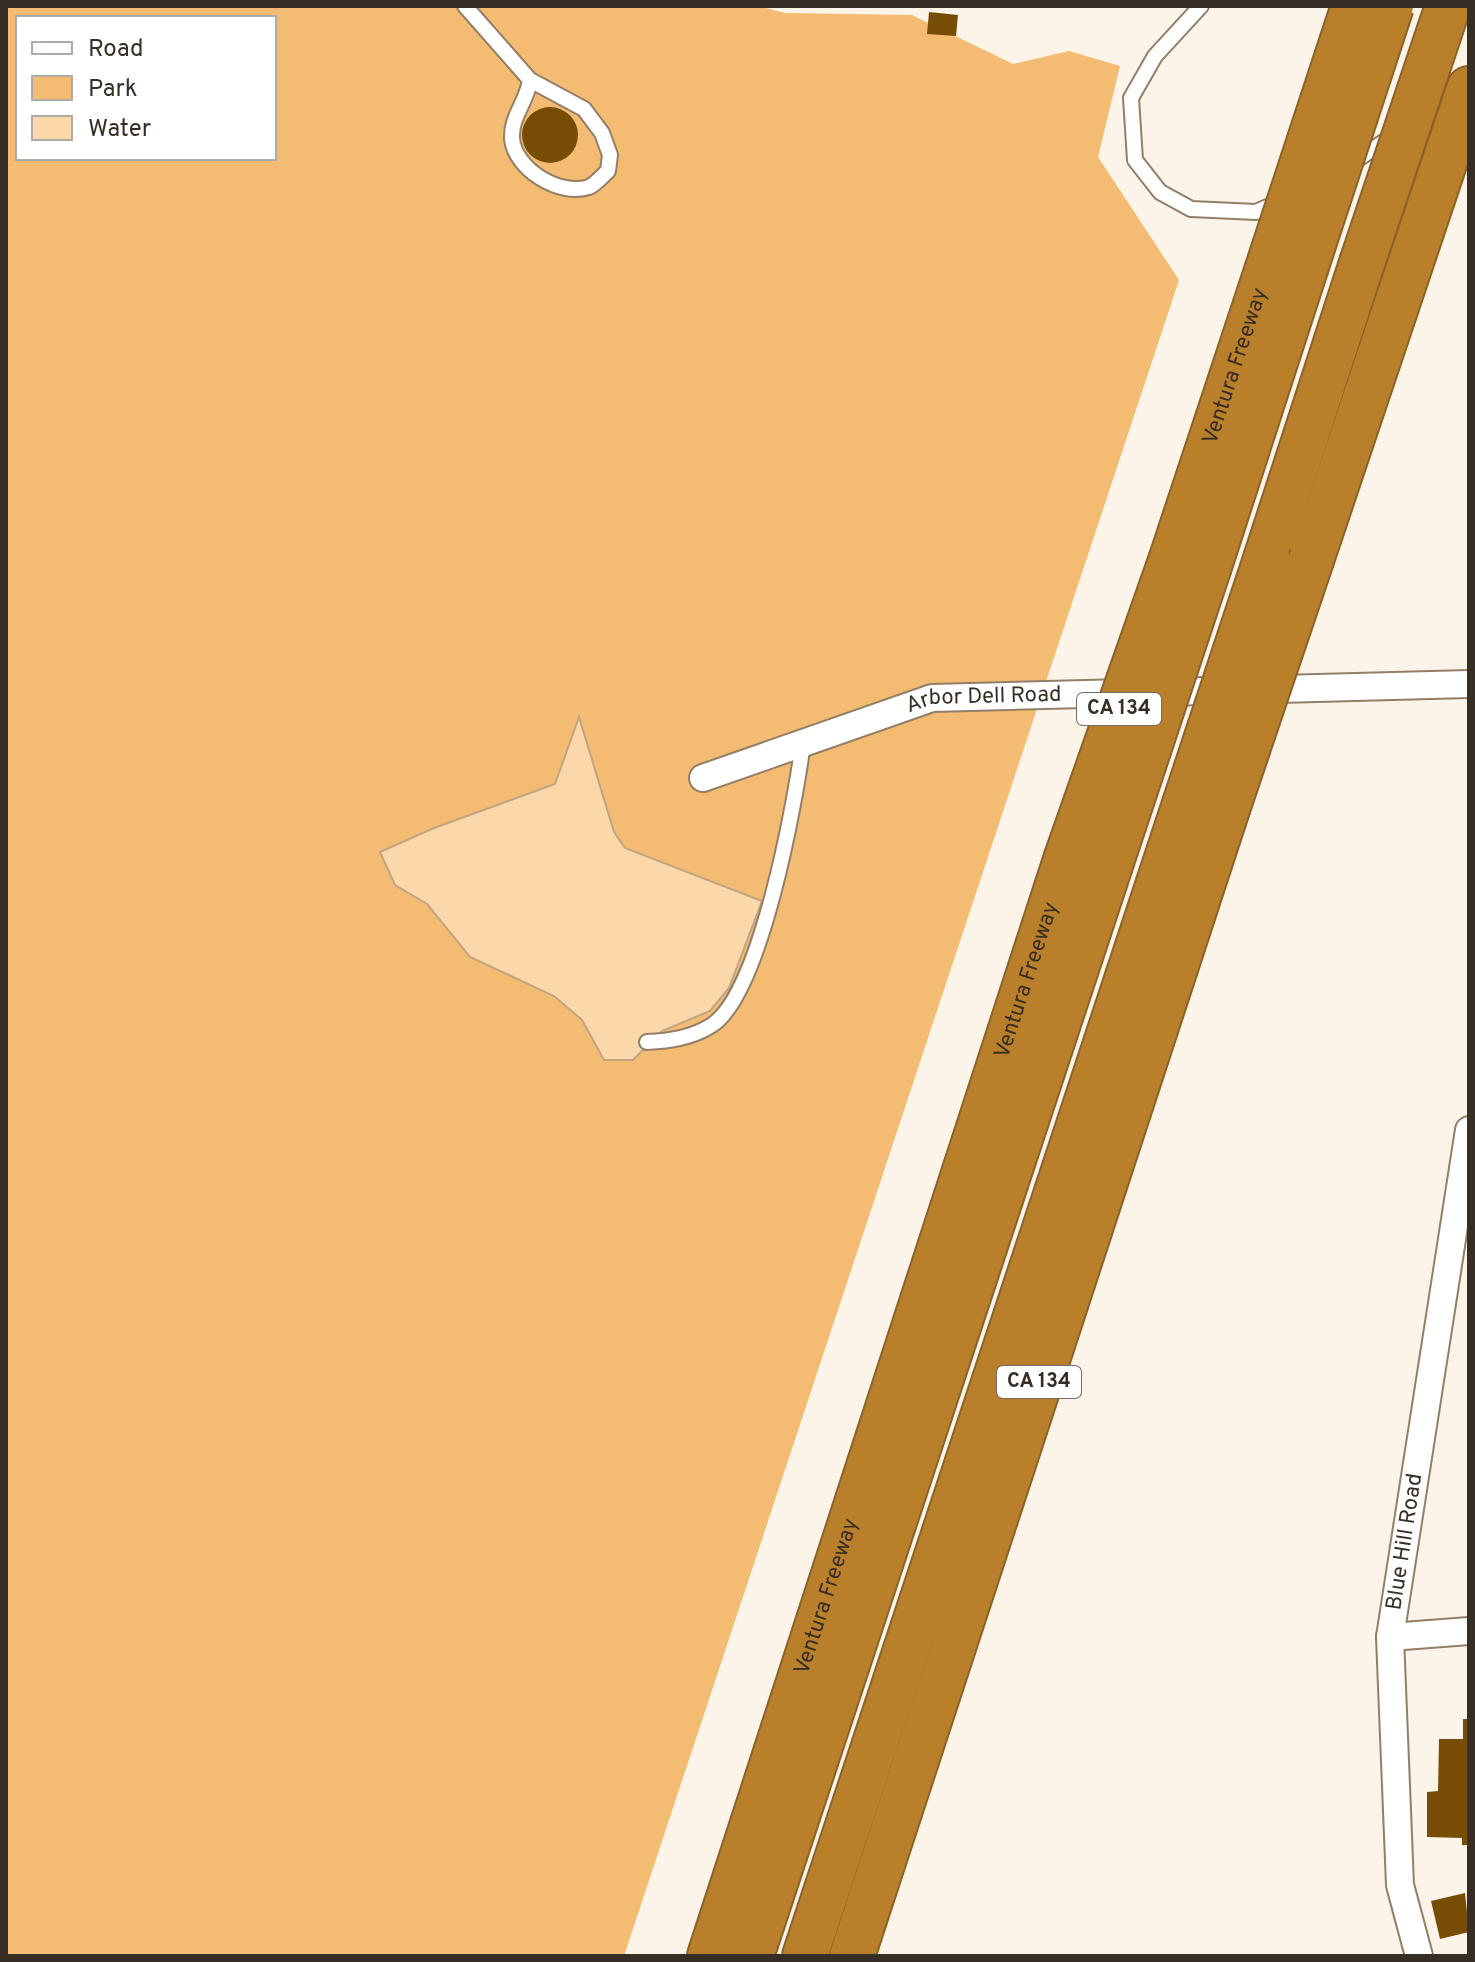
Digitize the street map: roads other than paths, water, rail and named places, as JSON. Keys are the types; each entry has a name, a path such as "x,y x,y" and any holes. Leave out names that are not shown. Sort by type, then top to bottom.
{"highway":[{"name":"Ventura Freeway","path":"710,1956 1066,860 1190,562 1286,270 1354,6"},
{"path":"1286,270 1391,6"},
{"path":"805,1956 1206,806 1267,556 1448,6"},
{"name":"CA 134","path":"852,1956 1206,806 1312,557 1413,258 1459,92"},
{"path":"751,1956 1109,868 1190,562"}],"street":[{"name":"Arbor Dell Road","path":"703,778 932,698 1469,684"},
{"name":"Blue Hill Road","path":"1419,1956 1400,1885 1390,1637 1469,1130"},
{"path":"1390,1637 1469,1631"}],"lane":[{"path":"465,6 530,80 584,109 602,133 610,155 608,171 591,186 570,190 541,178 521,162 512,143 512,125 528,98 530,80"},
{"path":"1201,6 1155,56 1131,98 1135,160 1160,192 1191,209 1256,212 1323,183 1430,111"},
{"path":"1459,92 1469,80"},
{"path":"647,1042 675,1041 712,1025 734,1002 760,936 781,862 803,743"}],"water":[{"path":"579,717 614,832 625,848 762,901 729,988 710,1011 662,1031 633,1060 604,1060 582,1020 554,996 470,957 427,904 395,885 380,852 434,828 555,784"}]}
